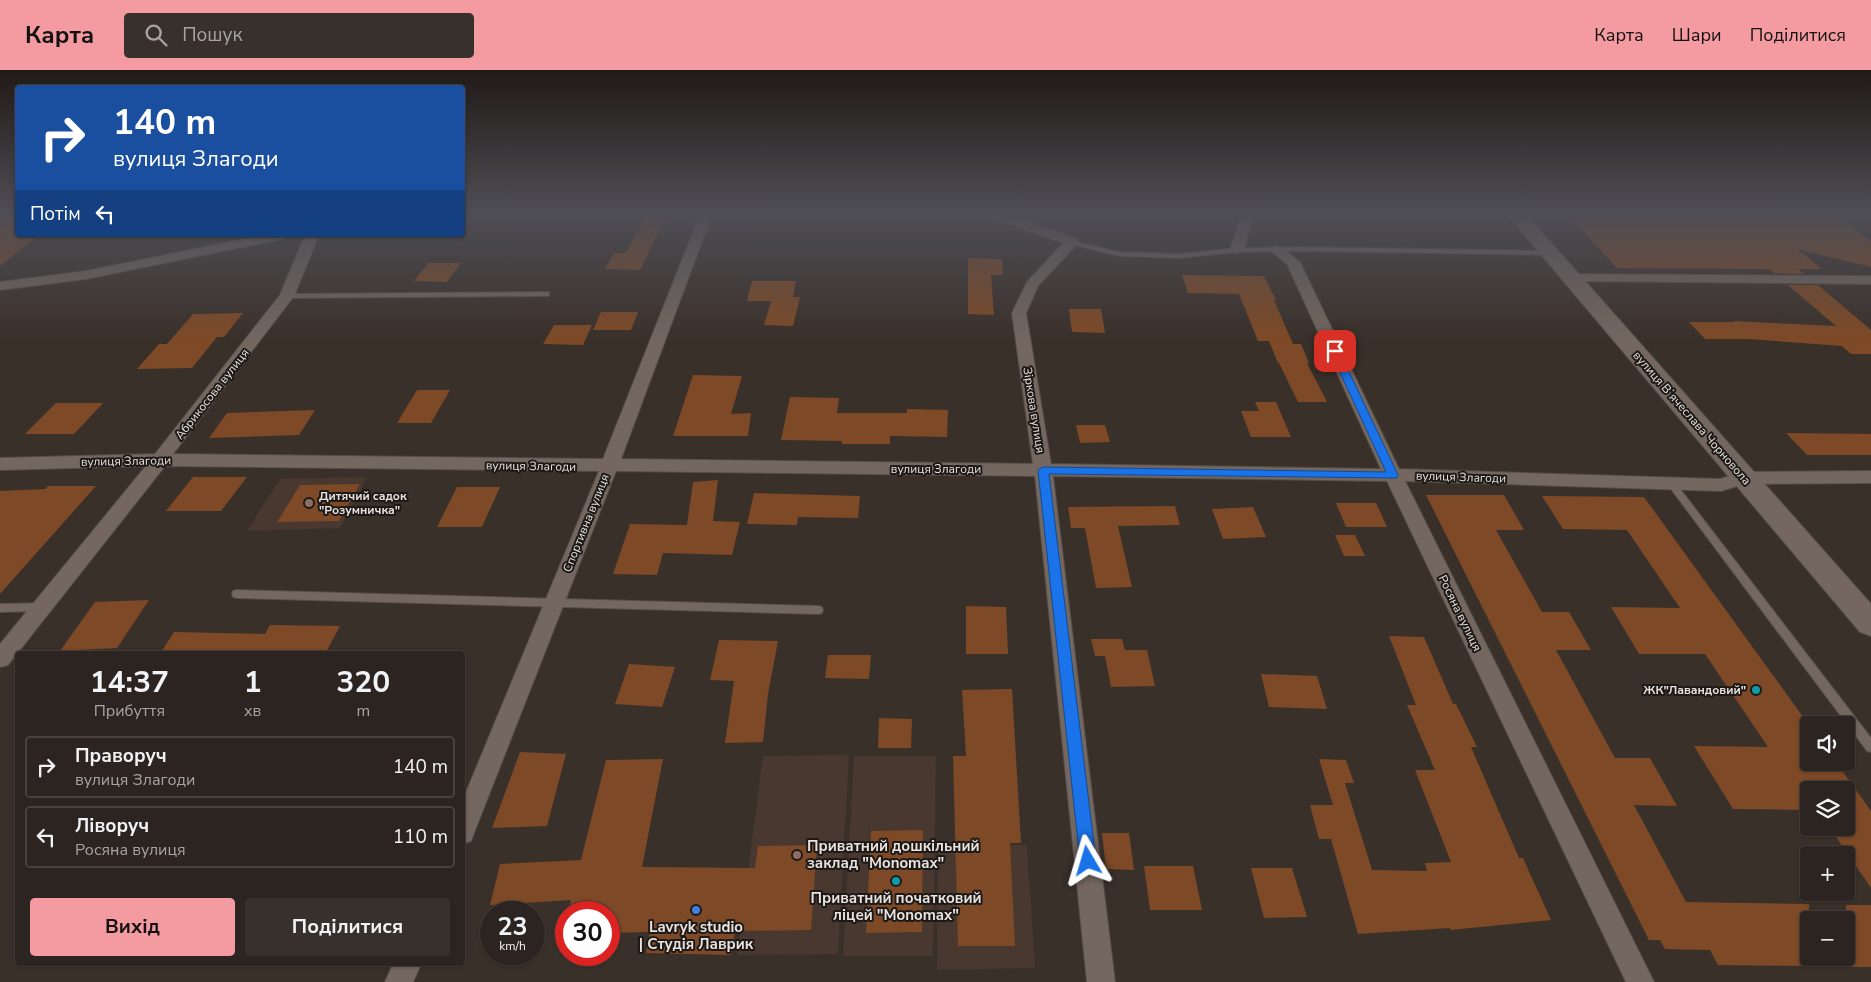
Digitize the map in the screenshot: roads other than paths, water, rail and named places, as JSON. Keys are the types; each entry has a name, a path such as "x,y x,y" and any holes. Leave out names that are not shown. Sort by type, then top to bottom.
{"street":[{"path":"0,286 86,275 187,255"},
{"name":"Абрикосова вулиця","path":"0,659 160,460 287,296 304,255"},
{"name":"Спортивна вулиця","path":"465,825 609,467 691,255"},
{"name":"Зіркова вулиця","path":"1060,255 1032,285 1019,313 1043,470 1101,982"},
{"name":"Росяна вулиця","path":"1282,255 1293,262 1393,475 1640,982"},
{"name":"вулиця Вʼячеслава Чорновола","path":"1551,255 1871,624"},
{"path":"1572,278 1870,280"},
{"name":"вулиця Злагоди","path":"0,464 160,460 609,467 1043,470 1393,475 1721,485 1743,478 1871,477"},
{"path":"399,982 406,966"}],"lane":[{"path":"1136,255 1194,255"},
{"path":"287,296 546,294"},
{"path":"1671,483 1871,747"},
{"path":"237,594 818,610"},
{"path":"0,608 42,607"}],"place":[{"name":"Дитячий садок \"Розумничка\"","path":"309,503"},
{"name":"ЖК\"Лавандовий\"","path":"1756,690"},
{"name":"Приватний дошкільний заклад \"Monomax\"","path":"797,855"},
{"name":"Приватний початковий ліцей \"Monomax\"","path":"896,881"},
{"name":"Lavryk studio | Студія Лаврик","path":"696,910"}]}
